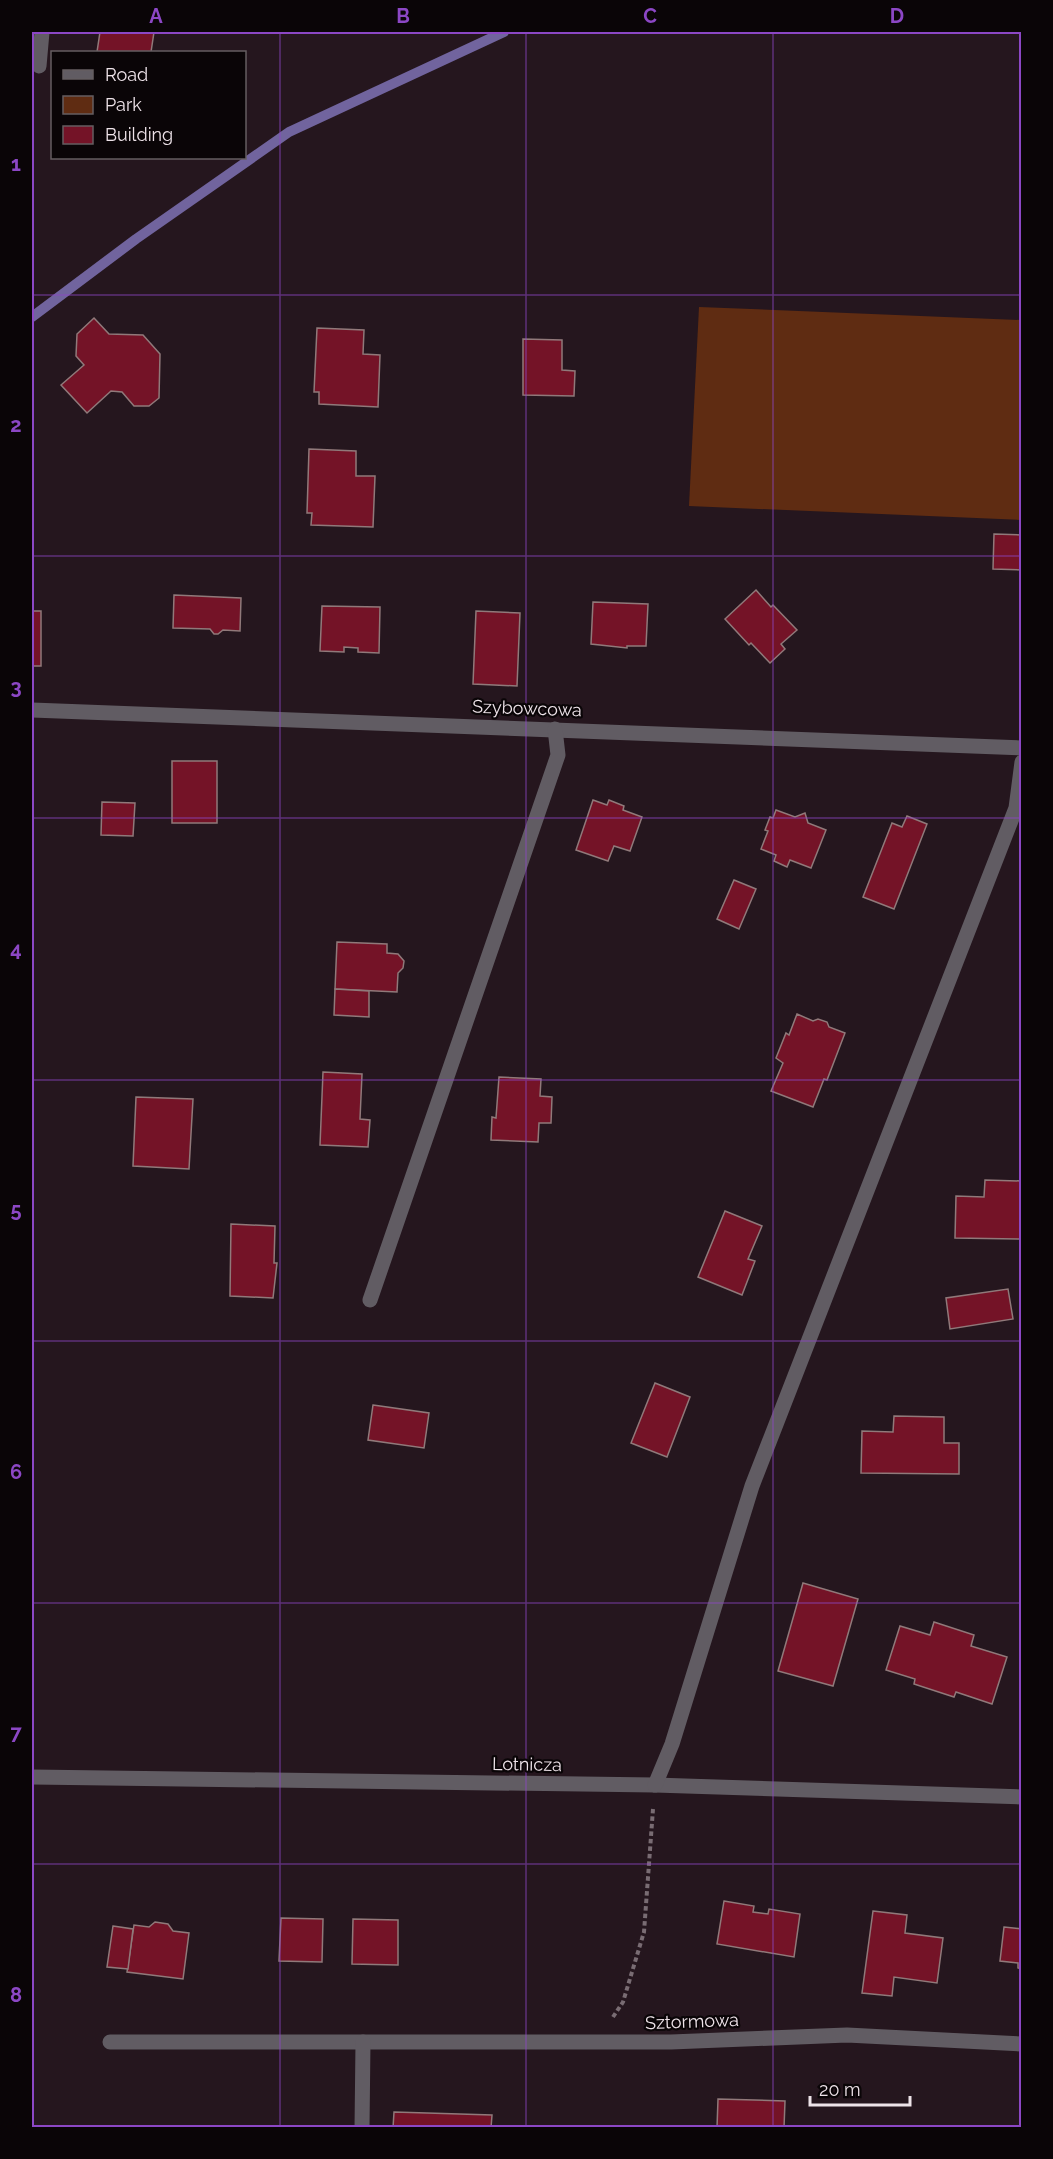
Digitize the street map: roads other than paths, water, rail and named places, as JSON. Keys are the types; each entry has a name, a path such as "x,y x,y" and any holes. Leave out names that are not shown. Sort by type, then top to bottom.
{"street":[{"path":"39,66 42,32"},
{"name":"Szybowcowa","path":"32,710 1022,748"},
{"path":"370,1300 558,755 555,729"},
{"path":"654,1785 672,1744 752,1486 1016,808 1022,762"},
{"name":"Lotnicza","path":"32,1777 654,1785 1022,1797"},
{"name":"Sztormowa","path":"110,2042 596,2043 847,2035 1022,2044"},
{"path":"362,2127 363,2042"}],"waterway":[{"path":"32,317 136,239 289,132 504,32"}]}
